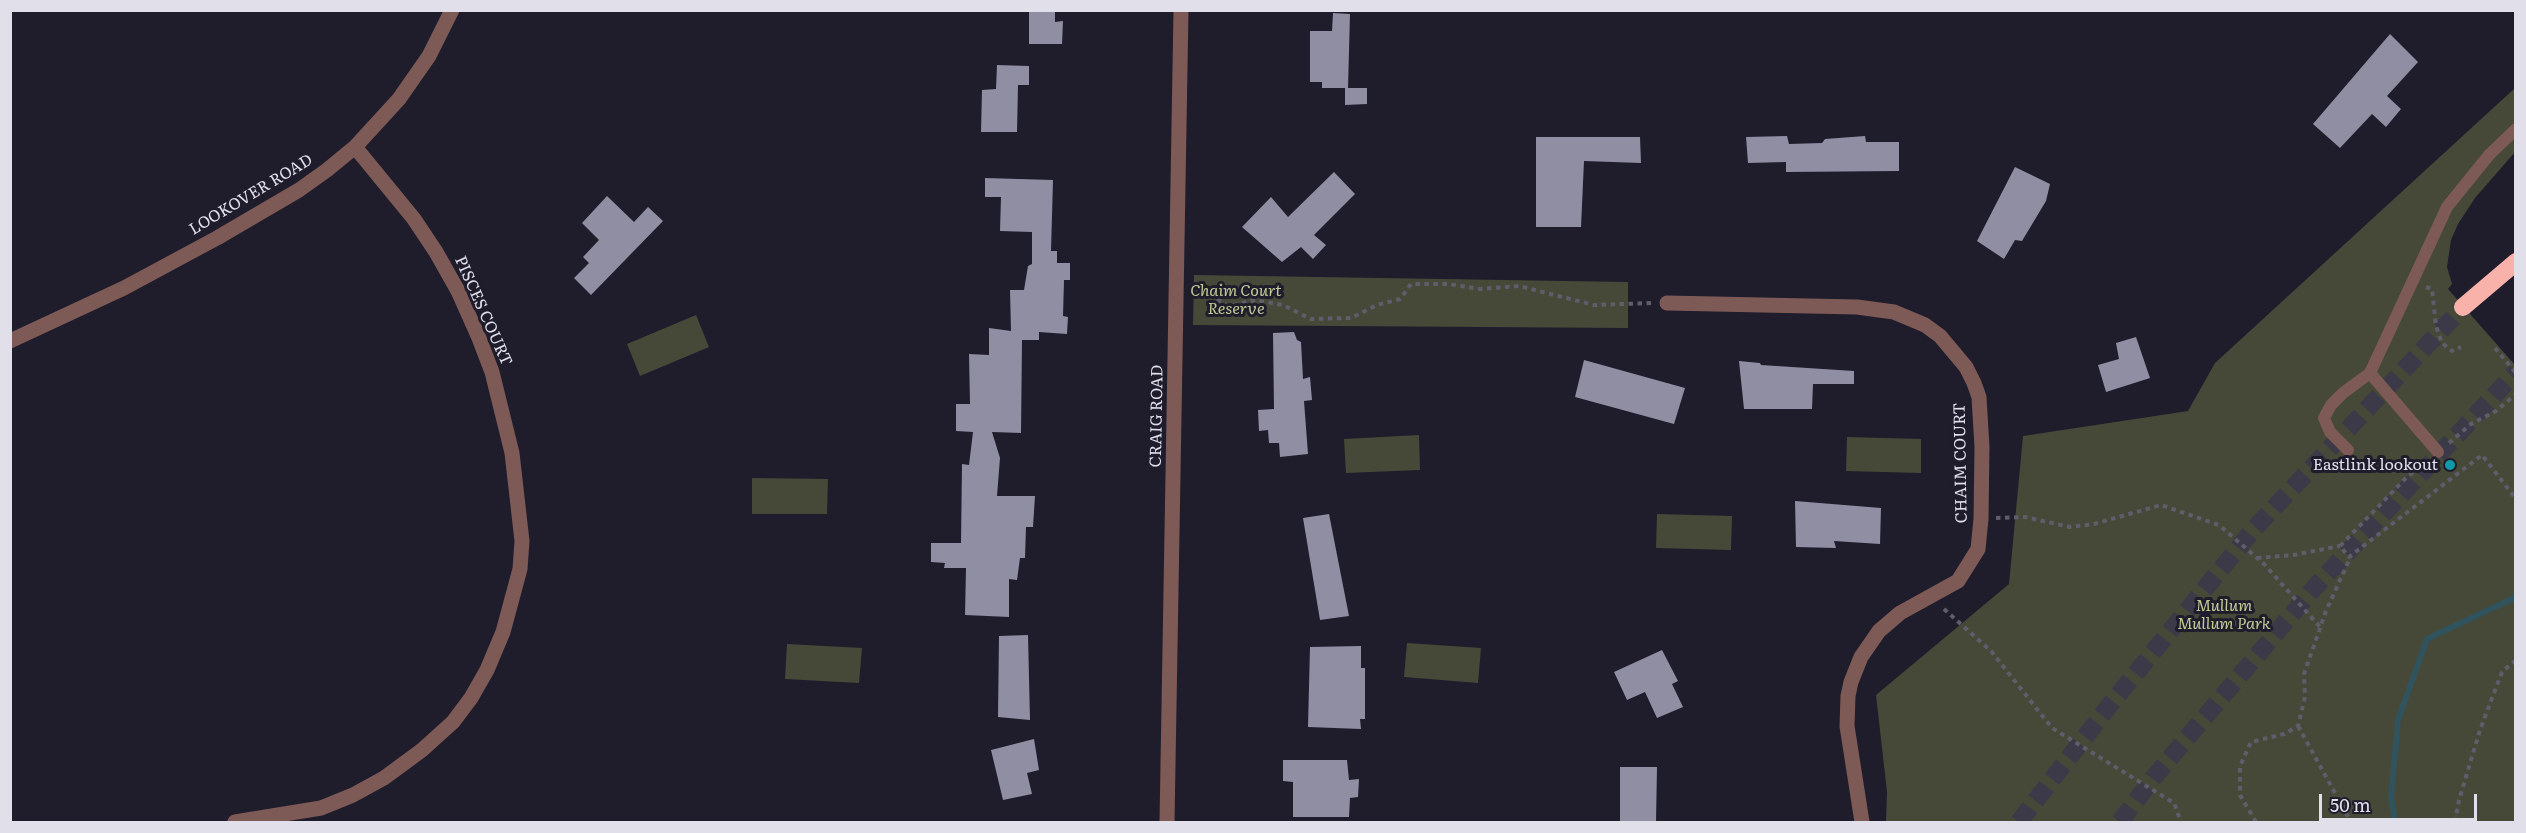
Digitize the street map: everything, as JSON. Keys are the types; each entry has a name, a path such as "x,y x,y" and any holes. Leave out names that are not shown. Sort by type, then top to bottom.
{"highway":[{"path":"2463,307 2516,262"}],"street":[{"name":"LOOKOVER ROAD","path":"10,341 124,288 217,238 298,190 355,147 399,99 429,56 452,10"},
{"name":"CRAIG ROAD","path":"1167,822 1181,10"},
{"name":"PISCES COURT","path":"236,822 321,808 353,795 384,778 422,750 453,722 471,698 487,670 503,632 520,569 521,529 512,453 492,372 483,347 458,291 436,252 414,219 355,147"},
{"name":"CHAIM COURT","path":"1667,303 1857,307 1894,312 1925,325 1953,349 1966,367 1979,397 1982,447 1981,519 1978,549 1964,575 1952,586 1900,612 1879,631 1861,657 1851,682 1847,704 1847,726 1862,822"}],"lane":[{"path":"2348,450 2330,432 2324,418 2337,399 2370,373 2447,207 2489,155 2516,129"},
{"path":"2370,373 2438,452"}],"path":[{"path":"1178,280 1229,306 1255,300 1283,305 1311,319 1351,318 1377,305 1400,299 1411,284 1449,284 1480,289 1519,286 1594,305 1667,303"},
{"path":"2412,281 2432,289 2436,326 2442,343 2452,351 2461,347"},
{"path":"2494,348 2516,373"},
{"path":"2351,822 2298,726 2305,697 2304,675 2320,627 2351,556 2482,455 2516,499"},
{"path":"1981,519 2025,517 2070,527 2094,524 2161,505 2219,525 2257,558 2320,627"},
{"path":"2257,558 2293,555 2340,546 2357,530"},
{"path":"2340,546 2349,557 2351,556"},
{"path":"1930,596 1991,651 2052,728 2174,803 2181,822"},
{"path":"2455,822 2459,800 2480,730 2502,672 2516,660"},
{"path":"2256,822 2240,795 2240,766 2251,742 2284,734 2298,726"}],"green space":[{"name":"Mullum Mullum Park","path":"2515,88 2515,152 2475,198 2458,224 2451,240 2447,267 2452,284 2448,289 2515,365 2515,822 1886,822 1887,792 1876,695 2009,584 2023,436 2188,411 2215,363"},
{"name":"Chaim Court Reserve","path":"1194,275 1628,282 1628,328 1193,325"},
{"path":"696,315 709,347 640,376 627,344"},
{"path":"1419,435 1420,470 1346,473 1344,439"},
{"path":"1847,437 1921,439 1921,473 1846,471"},
{"path":"752,478 828,479 827,514 752,514"},
{"path":"1657,514 1732,516 1731,550 1656,548"},
{"path":"1407,643 1481,648 1478,683 1404,677"},
{"path":"787,644 862,648 859,683 785,679"}],"building":[{"path":"1029,10 1055,10 1055,22 1063,21 1062,44 1029,44"},
{"path":"1333,13 1350,14 1348,88 1367,88 1367,104 1345,105 1345,88 1322,88 1322,82 1310,82 1310,31 1332,31"},
{"path":"2390,34 2418,62 2387,96 2401,109 2386,127 2372,114 2340,148 2313,124"},
{"path":"997,65 1029,66 1029,85 1018,85 1017,132 981,132 982,90 996,89"},
{"path":"1787,136 1789,144 1822,143 1825,139 1865,136 1866,142 1899,142 1899,171 1786,172 1786,162 1748,163 1746,137"},
{"path":"1536,137 1640,137 1641,163 1584,161 1581,227 1536,227"},
{"path":"2015,167 2050,184 2046,201 2022,241 2015,240 2004,259 1977,241"},
{"path":"1334,172 1355,194 1314,235 1326,245 1313,259 1301,247 1282,262 1242,227 1271,197 1288,217"},
{"path":"985,178 1053,180 1051,251 1057,251 1057,263 1070,263 1070,280 1064,280 1063,316 1068,317 1067,334 1039,332 1039,340 1022,340 1021,433 992,432 1000,458 997,496 1035,496 1033,527 1026,527 1025,558 1020,558 1017,580 1009,579 1009,617 965,615 966,568 944,568 945,563 931,562 931,543 961,543 962,464 969,465 973,432 956,431 956,404 970,404 969,354 989,355 989,328 1011,331 1010,290 1024,290 1028,266 1032,264 1032,232 1000,231 1001,197 985,197"},
{"path":"607,196 634,222 648,207 663,221 591,295 574,278 589,263 583,257 599,240 582,223"},
{"path":"1294,332 1297,340 1301,342 1303,379 1310,377 1312,400 1304,401 1308,454 1280,457 1279,443 1269,443 1268,430 1259,431 1258,410 1274,409 1273,333"},
{"path":"2136,337 2150,378 2106,392 2098,365 2119,359 2116,343"},
{"path":"1584,360 1685,388 1674,424 1575,397"},
{"path":"1739,361 1761,365 1854,371 1854,384 1813,384 1812,409 1744,409"},
{"path":"1795,501 1881,508 1880,544 1834,541 1836,548 1796,547"},
{"path":"1329,514 1349,616 1320,620 1303,518"},
{"path":"1028,635 1030,720 998,717 999,636"},
{"path":"1361,646 1361,668 1365,668 1365,719 1360,719 1361,729 1308,727 1310,647"},
{"path":"1662,650 1678,681 1672,684 1683,707 1657,718 1645,692 1627,700 1614,672"},
{"path":"1034,739 1039,770 1027,773 1032,794 1003,800 991,750"},
{"path":"1283,760 1347,760 1349,780 1359,779 1358,797 1350,798 1349,817 1293,817 1293,782 1283,781"},
{"path":"1620,767 1657,767 1656,822 1620,822"}],"waterway":[{"path":"2395,822 2391,797 2398,720 2427,639 2516,597"}],"tunnel":[{"path":"2019,822 2109,706 2252,531 2463,307"},
{"path":"2120,822 2154,777 2315,587 2516,372"}],"place":[{"name":"Eastlink lookout","path":"2450,465"}]}
